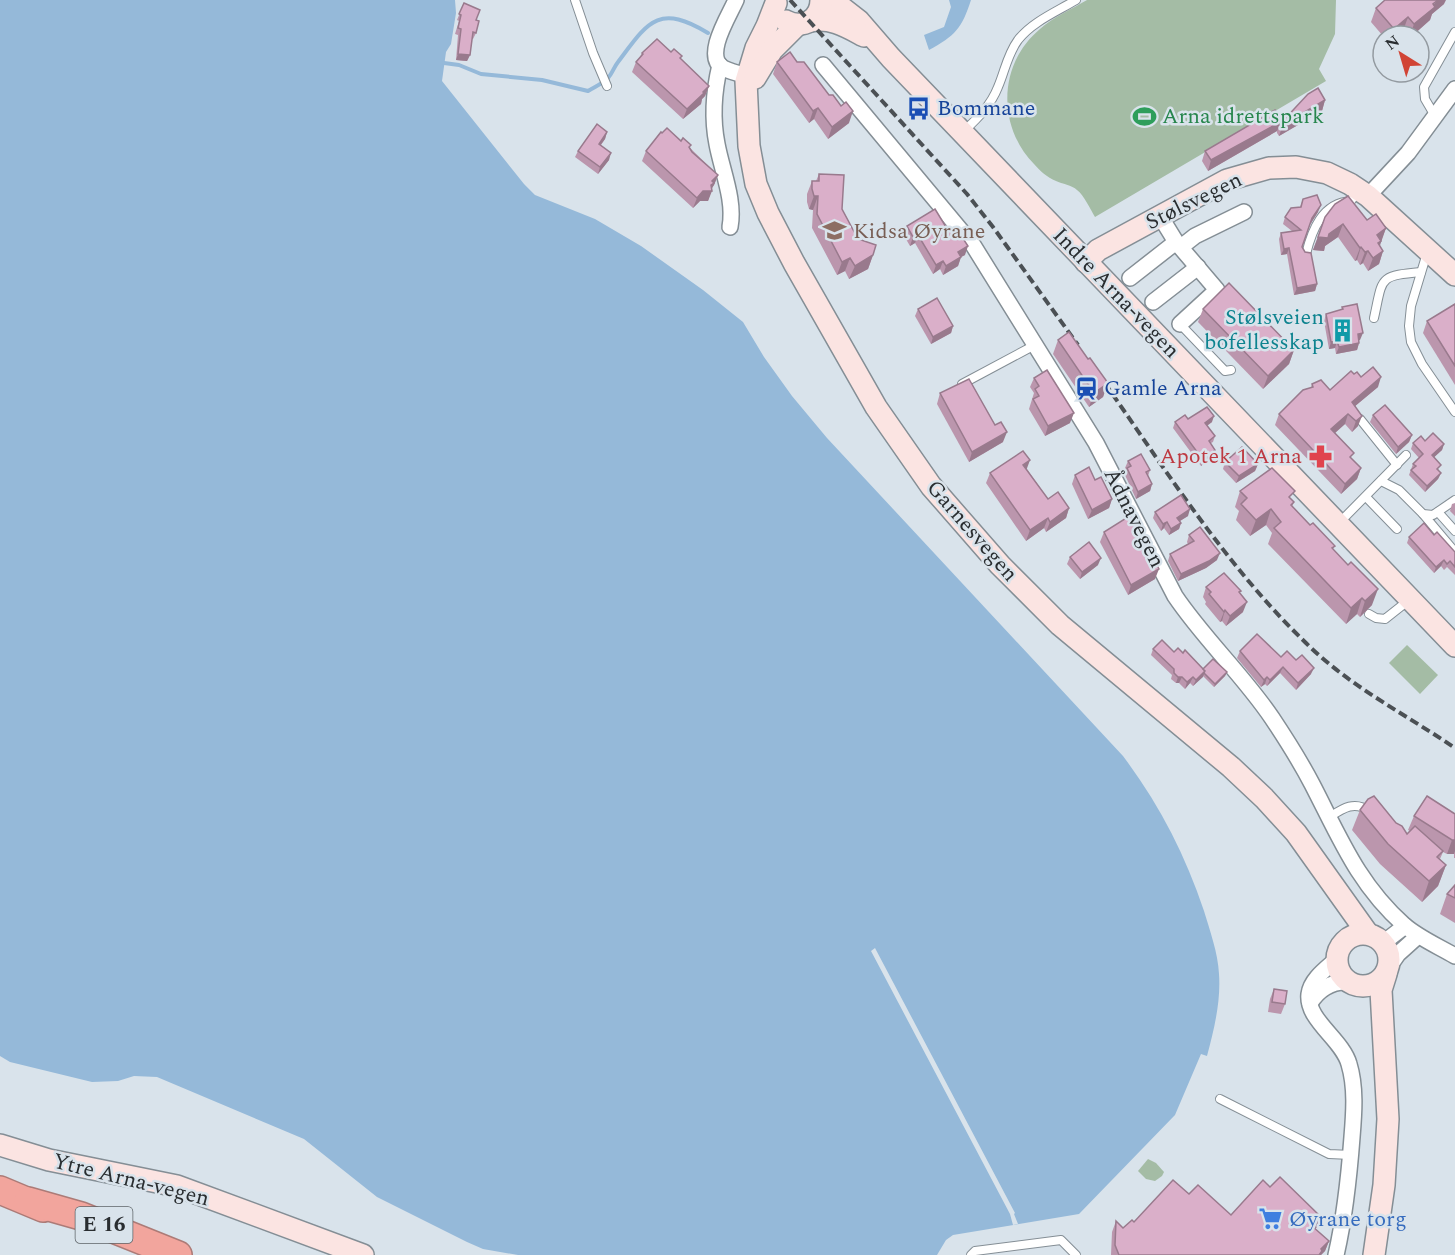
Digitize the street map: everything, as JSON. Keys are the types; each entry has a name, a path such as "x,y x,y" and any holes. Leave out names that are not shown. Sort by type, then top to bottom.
{"highway":[{"name":"E 16","path":"0,1190 143,1255"},
{"name":"E 16","path":"28,1201 81,1216 178,1255"}],"main road":[{"name":"Garnesvegen","path":"751,77 772,50 819,13 821,0"},
{"name":"Indre Arna-vegen","path":"832,0 859,21 1086,262 1455,646"},
{"name":"Garnesvegen","path":"776,2 756,48 748,98 749,146 756,184 768,213 824,319 876,407 931,486 1000,565 1060,625 1231,767 1264,798 1296,833 1326,876 1375,938"},
{"path":"776,2 783,18 804,23"},
{"name":"Indre Arna-vegen","path":"804,23 820,19 842,24 878,43"},
{"name":"Stølsvegen","path":"1086,262 1098,250 1227,180 1269,168 1296,167 1328,173 1363,193 1455,275"},
{"name":"Garnesvegen","path":"1326,876 1338,914 1340,951"},
{"path":"1374,1255 1384,1185 1388,1119 1381,990 1388,970 1387,950 1375,938 1359,934 1340,951 1338,968 1368,1008 1384,1064"},
{"path":"1352,984 1373,985 1388,970"},
{"name":"Ytre Arna-vegen","path":"0,1144 49,1160 177,1186 363,1255"}],"street":[{"path":"736,0 717,40 714,54 716,62 720,65 751,77"},
{"path":"720,65 714,104 715,129 730,202 732,218 730,227"},
{"name":"Ådnavegen","path":"823,65 973,245 1096,443 1175,596 1190,619 1270,715 1293,750 1362,879 1405,926 1418,936 1455,956"},
{"path":"1363,193 1408,153 1455,89"},
{"path":"1130,278 1179,245 1244,212"},
{"path":"1160,216 1179,245 1217,290 1180,324"},
{"path":"1153,302 1198,267"},
{"path":"1375,938 1405,926"},
{"path":"1388,970 1398,954 1418,936"},
{"path":"1336,1255 1343,1224 1351,1155 1354,1112 1353,1077 1340,1045 1319,1022 1310,1003 1311,988 1318,976 1340,951"},
{"path":"1310,1003 1324,987 1339,981 1352,984"}],"lane":[{"path":"575,0 607,86"},
{"path":"963,133 979,118 991,101 999,86 1007,59 1017,41 1030,27 1076,0"},
{"path":"1436,117 1425,99 1425,87 1455,32"},
{"path":"1306,254 1313,229 1324,213 1342,202 1352,201 1363,193"},
{"path":"1427,252 1411,306 1409,326 1411,342 1422,364 1455,412"},
{"path":"1374,318 1381,286 1387,278 1421,272"},
{"path":"1180,324 1225,371 1231,370"},
{"path":"953,390 1035,345"},
{"path":"1360,419 1397,465"},
{"path":"1338,524 1406,455"},
{"path":"1382,481 1399,490 1455,552"},
{"path":"1366,497 1397,529"},
{"path":"1423,514 1433,515 1455,500"},
{"path":"1438,512 1455,531"},
{"path":"1369,614 1385,619 1410,599"},
{"path":"1328,818 1343,808 1357,805 1368,810 1374,817"},
{"path":"1220,1099 1329,1154 1351,1155"},
{"path":"971,1255 975,1251 1061,1240 1076,1255"}],"green space":[{"path":"1087,0 1336,0 1335,34 1319,69 1326,81 1095,217 1080,192 1044,174 1022,149 1013,132 1007,95 1016,60 1026,43 1051,21"},
{"path":"1407,645 1438,675 1420,694 1389,663"},
{"path":"1148,1159 1156,1163 1164,1172 1155,1181 1146,1179 1138,1171"}],"water":[{"path":"0,0 455,0 456,13 451,44 446,52 442,81 524,184 535,195 595,219 641,246 743,322 764,357 792,396 827,438 1123,756 1148,792 1170,830 1197,890 1213,942 1219,974 1218,1005 1207,1056 1201,1054 1175,1115 1079,1214 953,1235 946,1240 937,1255 518,1255 483,1249 467,1242 377,1197 304,1139 157,1077 134,1076 118,1081 92,1082 10,1062 0,1056"},
{"path":"949,0 971,0 956,30 929,50 924,35 944,27 951,7"}],"pier":[{"path":"875,948 1015,1213 1018,1224 1013,1225 1010,1214 871,951"}],"building":[{"path":"1385,0 1438,0 1433,4 1435,7 1414,24 1408,17 1400,24 1390,24 1376,8"},
{"path":"464,3 480,10 476,20 479,21 476,33 473,32 470,55 458,54 461,29 458,28 461,15 459,14"},
{"path":"657,39 671,52 674,49 682,56 680,58 709,86 687,109 636,62"},
{"path":"790,52 797,62 804,62 829,95 833,95 841,106 846,102 853,111 832,127 818,108 813,111 777,62"},
{"path":"1318,88 1325,100 1283,125 1281,123 1308,94"},
{"path":"1275,110 1282,121 1211,160 1205,151"},
{"path":"597,124 607,132 599,144 611,153 600,167 578,151"},
{"path":"667,128 681,141 683,138 691,145 689,147 692,152 718,175 712,181 714,183 711,185 712,191 703,191 697,198 646,151"},
{"path":"819,174 844,175 842,209 858,239 876,245 873,255 855,266 850,258 842,262 817,214 818,196 814,196 812,181 819,181"},
{"path":"1317,195 1321,205 1312,218 1302,247 1305,252 1311,253 1317,284 1297,288 1289,248 1284,249 1281,233 1301,230 1285,217 1291,208 1301,207 1303,199"},
{"path":"1348,196 1367,220 1376,214 1386,228 1377,235 1381,241 1378,243 1383,251 1373,258 1368,251 1365,252 1360,248 1343,224 1329,234 1328,238 1318,237 1325,217 1335,204"},
{"path":"935,209 949,232 956,228 968,246 958,252 961,257 946,266 943,261 936,265 918,235 913,237 907,226"},
{"path":"1229,283 1294,350 1268,376 1203,309"},
{"path":"937,298 953,326 933,337 918,309"},
{"name":"Stølsveien bofellesskap","path":"1357,304 1363,333 1358,334 1359,343 1339,347 1337,341 1331,342 1326,314"},
{"path":"1455,304 1455,366 1427,321"},
{"path":"1069,332 1108,383 1094,393 1058,340"},
{"path":"1373,367 1381,377 1352,402 1362,416 1356,421 1348,414 1331,429 1354,453 1350,457 1361,468 1345,484 1279,414 1303,390 1313,387 1312,384 1321,380 1330,390 1351,371 1354,374 1357,372 1361,377"},
{"path":"1047,370 1074,413 1048,426 1033,399 1039,396 1035,389 1039,386 1034,378"},
{"path":"969,379 995,425 1001,422 1007,432 972,452 940,393"},
{"path":"1385,405 1412,435 1398,447 1373,415"},
{"path":"1207,407 1214,416 1205,423 1215,436 1209,441 1215,450 1203,460 1175,422 1185,415 1188,419"},
{"path":"1433,433 1444,444 1432,455 1441,465 1437,469 1441,473 1427,486 1411,470 1416,466 1413,464 1423,454 1413,443 1421,436 1425,441"},
{"path":"1242,447 1258,464 1239,476 1225,462"},
{"path":"1023,451 1030,460 1023,465 1048,499 1058,492 1069,508 1050,522 1048,518 1030,530 990,473"},
{"path":"1141,454 1150,470 1146,472 1152,484 1138,492 1127,468 1131,466 1128,461"},
{"path":"1089,467 1095,480 1101,477 1112,499 1092,510 1075,475"},
{"path":"1272,468 1295,491 1289,497 1294,502 1291,505 1310,525 1313,523 1335,546 1332,548 1348,565 1351,562 1378,589 1365,601 1362,598 1351,608 1274,528 1281,522 1271,509 1256,520 1241,504 1247,498 1240,491"},
{"path":"1181,495 1190,509 1177,518 1181,523 1171,529 1167,522 1163,524 1155,512"},
{"path":"1131,515 1159,569 1131,585 1104,532"},
{"path":"1424,523 1434,535 1437,532 1455,552 1455,567 1450,561 1447,564 1444,560 1436,567 1409,537"},
{"path":"1200,527 1220,553 1209,561 1181,574 1170,554 1194,541 1189,535"},
{"path":"1089,542 1101,558 1082,572 1070,557"},
{"path":"1224,573 1241,591 1239,592 1247,602 1230,616 1209,594 1211,592 1206,587"},
{"path":"1257,634 1281,657 1287,651 1296,660 1302,655 1314,668 1298,683 1283,667 1270,680 1267,677 1264,680 1240,651"},
{"path":"1162,640 1174,652 1178,648 1183,653 1185,650 1205,671 1196,680 1193,677 1187,682 1182,677 1178,677 1174,669 1153,649"},
{"path":"1213,659 1227,672 1215,684 1203,669"},
{"path":"1374,796 1407,834 1415,826 1443,851 1437,857 1446,865 1429,881 1388,844 1360,810 1368,799"},
{"path":"1427,796 1455,814 1455,840 1414,816"},
{"path":"1455,885 1455,898 1447,894"},
{"path":"1274,989 1287,991 1285,1004 1272,1002"},
{"name":"Øyrane torg","path":"1280,1177 1321,1217 1312,1226 1329,1241 1321,1249 1319,1255 1119,1255 1115,1245 1116,1221 1123,1228 1132,1220 1134,1222 1173,1180 1189,1194 1198,1185 1231,1215 1263,1180 1270,1187"}],"waterway":[{"path":"444,63 459,65 481,74 542,80 588,91 611,75 638,36 656,21 665,18 677,19 708,33"}],"railway":[{"path":"790,0 967,194 1078,345"},
{"path":"1097,372 1221,547 1276,612 1340,673 1455,748"}],"place":[{"name":"Bommane","path":"919,108"},
{"name":"Arna idrettspark","path":"1144,116"},
{"name":"Kidsa Øyrane","path":"835,231"},
{"name":"Stølsveien bofellesskap","path":"1342,330"},
{"name":"Gamle Arna","path":"1086,388"},
{"name":"Apotek 1 Arna","path":"1320,456"},
{"name":"Øyrane torg","path":"1271,1219"}]}
